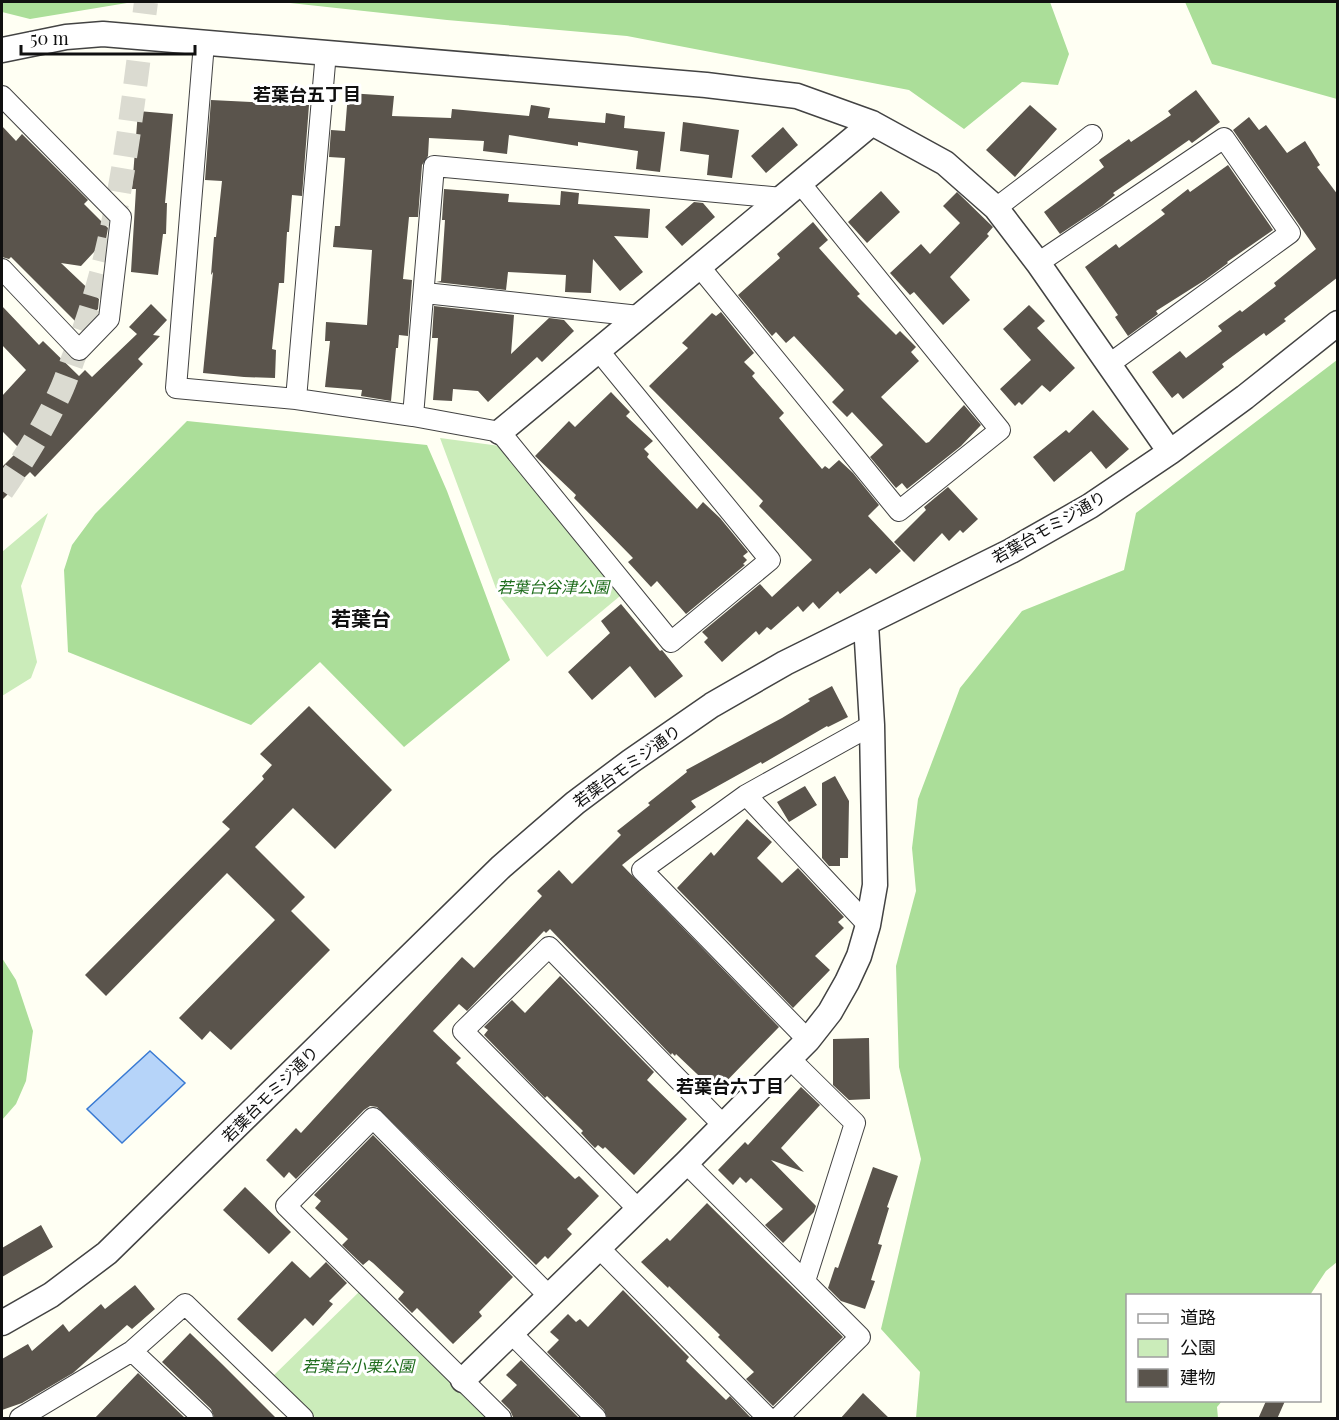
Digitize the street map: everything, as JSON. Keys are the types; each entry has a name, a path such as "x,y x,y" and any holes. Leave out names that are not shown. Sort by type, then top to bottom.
{"street":[{"path":"2,50 66,37 103,34 706,85 797,96 872,123 916,145 945,163 996,208 1038,263 1170,452"},
{"path":"204,43 176,388 296,399 413,416 500,432 671,642 770,560 598,350"},
{"path":"296,399 326,52"},
{"path":"2,96 121,217 109,320 79,350 2,269"},
{"path":"500,432 872,123"},
{"path":"996,208 1092,135"},
{"path":"1038,263 1224,138 1290,233 1108,365"},
{"path":"413,416 434,166 791,191 1000,430 899,512 699,266"},
{"path":"425,293 639,316"},
{"name":"若葉台モミジ通り","path":"2,1323 51,1295 107,1254 501,867 559,816 631,761 712,705 785,663 1021,545 1090,506 1170,452 1245,397 1338,322"},
{"path":"463,1380 790,1059 830,1012 847,982 859,956 868,925 875,885 872,725 866,624"},
{"path":"808,1040 642,870 746,795 872,725"},
{"path":"746,795 868,925"},
{"path":"638,1209 463,1031 549,947 723,1125"},
{"path":"790,1059 855,1123 805,1281"},
{"path":"501,1419 286,1206 373,1118 549,1296"},
{"path":"686,1163 860,1337 778,1419"},
{"path":"599,1248 768,1419"},
{"path":"25,1418 132,1351 185,1304 303,1419"},
{"path":"511,1333 596,1419"},
{"path":"132,1351 203,1419"}],"green space":[{"path":"2,2 133,2 30,19 2,12"},
{"path":"281,2 1050,2 1069,54 1058,85 1022,82 964,129 909,90 627,36"},
{"path":"1185,2 1337,2 1337,99 1212,64"},
{"path":"1337,360 1337,1262 1326,1271 1311,1294 1126,1294 1126,1402 1221,1402 1217,1407 1218,1418 916,1418 920,1372 881,1329 921,1159 899,1067 896,966 916,891 912,848 918,799 960,688 1022,611 1124,570 1136,513"},
{"path":"187,421 427,445 447,491 510,660 404,747 320,662 251,725 68,652 64,570 72,545 95,514"},
{"name":"若葉台谷津公園","path":"440,438 500,446 620,596 547,657 498,594"},
{"path":"48,513 21,586 37,662 31,678 2,696 2,552"},
{"path":"2,958 16,980 33,1031 26,1081 16,1104 2,1120"},
{"name":"若葉台小栗公園","path":"359,1292 486,1418 316,1418 272,1377"}],"water":[{"path":"150,1051 185,1083 122,1143 87,1109"}],"building":[{"path":"1196,90 1220,122 1192,143 1189,140 1113,193 1115,195 1102,206 1060,234 1044,212 1104,167 1099,160 1129,139 1131,142 1171,115 1168,111"},
{"path":"348,93 394,96 392,116 451,118 452,109 529,116 531,105 550,108 548,118 605,123 606,113 625,116 624,128 665,132 660,172 636,169 638,151 578,142 578,146 509,135 507,154 483,151 484,141 429,138 428,156 422,165 418,217 409,217 403,279 412,280 408,336 399,335 391,401 361,396 362,390 325,387 330,341 325,341 326,322 367,325 372,250 333,247 335,226 340,226 345,158 329,157 331,130 345,131"},
{"path":"211,100 309,105 302,196 292,195 284,283 279,283 272,349 276,350 275,378 203,373 213,272 211,275 214,237 216,237 222,181 205,180"},
{"path":"1030,105 1057,129 1015,177 986,150"},
{"path":"138,111 173,114 165,203 167,203 166,234 163,234 158,275 131,272 136,189 132,189"},
{"path":"1249,117 1259,130 1266,125 1287,153 1305,141 1320,165 1317,167 1338,195 1338,277 1266,336 1264,333 1222,364 1224,367 1183,399 1178,393 1172,398 1152,372 1180,351 1186,358 1222,331 1218,326 1240,310 1242,312 1276,286 1274,283 1316,249 1233,130"},
{"path":"683,122 739,130 732,178 707,175 709,155 680,151"},
{"path":"2,126 16,141 22,134 88,200 84,204 108,228 106,239 81,266 61,263 99,299 98,309 81,327 11,257 9,259 2,257"},
{"path":"783,127 798,145 766,173 751,156"},
{"path":"1228,165 1273,230 1205,280 1156,311 1158,314 1128,336 1115,317 1118,315 1085,267 1116,244 1119,248 1165,214 1161,210 1188,189 1190,192"},
{"path":"444,189 509,194 508,202 560,205 561,191 579,193 578,204 650,209 648,238 614,236 643,272 620,291 593,259 591,293 565,292 566,275 508,272 506,290 436,282 441,281 445,220 442,220"},
{"path":"881,191 900,212 867,243 848,222"},
{"path":"957,192 993,227 987,234 989,236 950,277 970,300 943,325 914,292 910,295 890,273 921,244 930,254 960,223 943,206"},
{"path":"694,202 703,203 715,217 682,246 665,227"},
{"path":"813,222 828,240 819,248 860,294 857,296 896,335 900,331 916,347 911,352 919,361 881,397 926,443 964,405 981,425 961,446 907,489 902,483 896,488 870,457 883,445 852,412 847,417 832,402 844,390 794,336 786,343 776,332 772,336 738,295 780,258 777,254"},
{"path":"151,304 167,320 153,335 160,336 138,359 143,364 35,477 30,472 2,500 2,467 20,449 2,431 2,396 26,370 2,345 2,306 39,345 43,341 79,376 85,370 92,377 137,334 129,327"},
{"path":"1029,305 1045,321 1037,328 1075,368 1050,392 1042,385 1022,405 1019,402 1015,406 1000,389 1031,360 1003,329"},
{"path":"434,306 514,315 511,354 549,318 564,320 574,331 542,362 537,357 488,402 478,391 453,389 452,401 433,400 438,338 432,338"},
{"path":"721,312 754,353 744,362 755,373 752,376 784,413 779,418 822,469 825,466 829,469 839,460 853,473 879,505 868,516 901,551 876,574 870,568 840,594 838,591 819,609 813,602 803,612 798,606 771,630 767,627 759,635 756,631 722,662 704,642 708,638 702,632 760,584 772,597 812,560 759,506 763,501 649,386 688,348 682,343 712,313 716,316"},
{"path":"611,392 630,412 626,416 653,441 644,449 649,454 647,457 697,509 703,502 720,518 748,552 743,556 747,560 743,564 745,565 686,614 657,581 651,587 628,562 633,558 574,498 576,495 535,456 569,421 575,427"},
{"path":"1093,410 1129,449 1106,469 1091,451 1054,482 1033,457 1066,430 1069,433"},
{"path":"948,487 978,519 963,533 960,530 949,541 942,533 914,562 894,542 926,510 924,507"},
{"path":"621,604 683,676 655,698 630,666 592,700 568,672 610,633 601,621"},
{"path":"832,686 848,717 827,726 762,764 761,762 691,801 696,807 622,865 779,1027 716,1092 676,1054 671,1055 550,929 546,933 544,931 467,1011 459,1004 433,1031 461,1058 456,1063 575,1179 579,1176 599,1196 567,1229 572,1234 548,1259 545,1256 536,1265 377,1107 370,1106 364,1110 296,1179 289,1172 284,1178 266,1160 296,1128 301,1133 462,957 474,968 542,896 537,891 559,870 572,884 621,835 617,831 650,805 648,803 687,772 686,770 782,718 810,701 808,699"},
{"path":"309,706 392,790 335,849 293,808 255,847 305,897 291,911 330,950 231,1050 210,1031 202,1040 179,1018 275,920 227,873 106,996 85,975 230,829 222,822 264,779 262,776 272,765 260,754"},
{"path":"835,776 849,801 848,858 840,858 840,866 829,866 822,858 822,783"},
{"path":"805,786 817,805 789,822 777,802"},
{"path":"747,819 772,842 757,858 782,883 798,868 844,917 838,922 844,928 815,956 830,970 793,1008 677,888 711,852 714,856"},
{"path":"560,976 654,1072 647,1080 687,1119 634,1175 605,1147 603,1149 598,1145 595,1148 581,1133 583,1131 547,1096 545,1098 484,1035 488,1030 484,1027 512,1000 525,1013"},
{"path":"869,1038 870,1099 849,1100 833,1085 833,1039"},
{"path":"801,1087 820,1105 781,1148 804,1172 771,1160 816,1206 814,1212 783,1243 765,1225 783,1209 751,1178 746,1183 740,1177 733,1185 718,1170 745,1142 748,1145"},
{"path":"373,1135 513,1277 479,1312 482,1316 453,1344 417,1308 412,1313 398,1299 404,1292 373,1263 369,1260 363,1265 342,1245 348,1239 315,1208 321,1201 314,1195"},
{"path":"873,1167 898,1176 887,1207 889,1208 878,1244 882,1245 871,1280 875,1281 865,1309 841,1301 828,1288 835,1267 838,1268"},
{"path":"245,1187 291,1232 269,1254 223,1210"},
{"path":"707,1203 843,1337 773,1406 746,1379 754,1372 718,1337 720,1335 641,1262 667,1238 670,1241"},
{"path":"41,1225 53,1247 2,1277 2,1248"},
{"path":"292,1261 310,1278 326,1262 347,1283 329,1301 333,1304 313,1326 305,1318 272,1352 237,1319"},
{"path":"135,1285 155,1309 132,1329 127,1325 73,1373 22,1403 2,1410 2,1359 28,1344 32,1351 63,1324 69,1332 101,1304 105,1309"},
{"path":"623,1290 689,1357 686,1361 726,1400 730,1396 752,1419 608,1419 604,1410 547,1352 559,1340 550,1332 568,1314 576,1322 580,1319 588,1327"},
{"path":"190,1333 277,1419 215,1419 211,1409 162,1362"},
{"path":"521,1360 580,1419 513,1417 501,1401 517,1385 506,1375"},
{"path":"138,1373 186,1419 94,1419"},
{"path":"863,1393 890,1419 840,1419"},
{"path":"1266,1402 1285,1402 1277,1419 1258,1419"}],"tunnel":[{"path":"2,491 31,447 59,396 89,316 102,272 121,183 146,2"}],"district":[{"name":"若葉台五丁目","path":"307,95"},
{"name":"若葉台","path":"361,619"},
{"name":"若葉台六丁目","path":"730,1087"}]}
